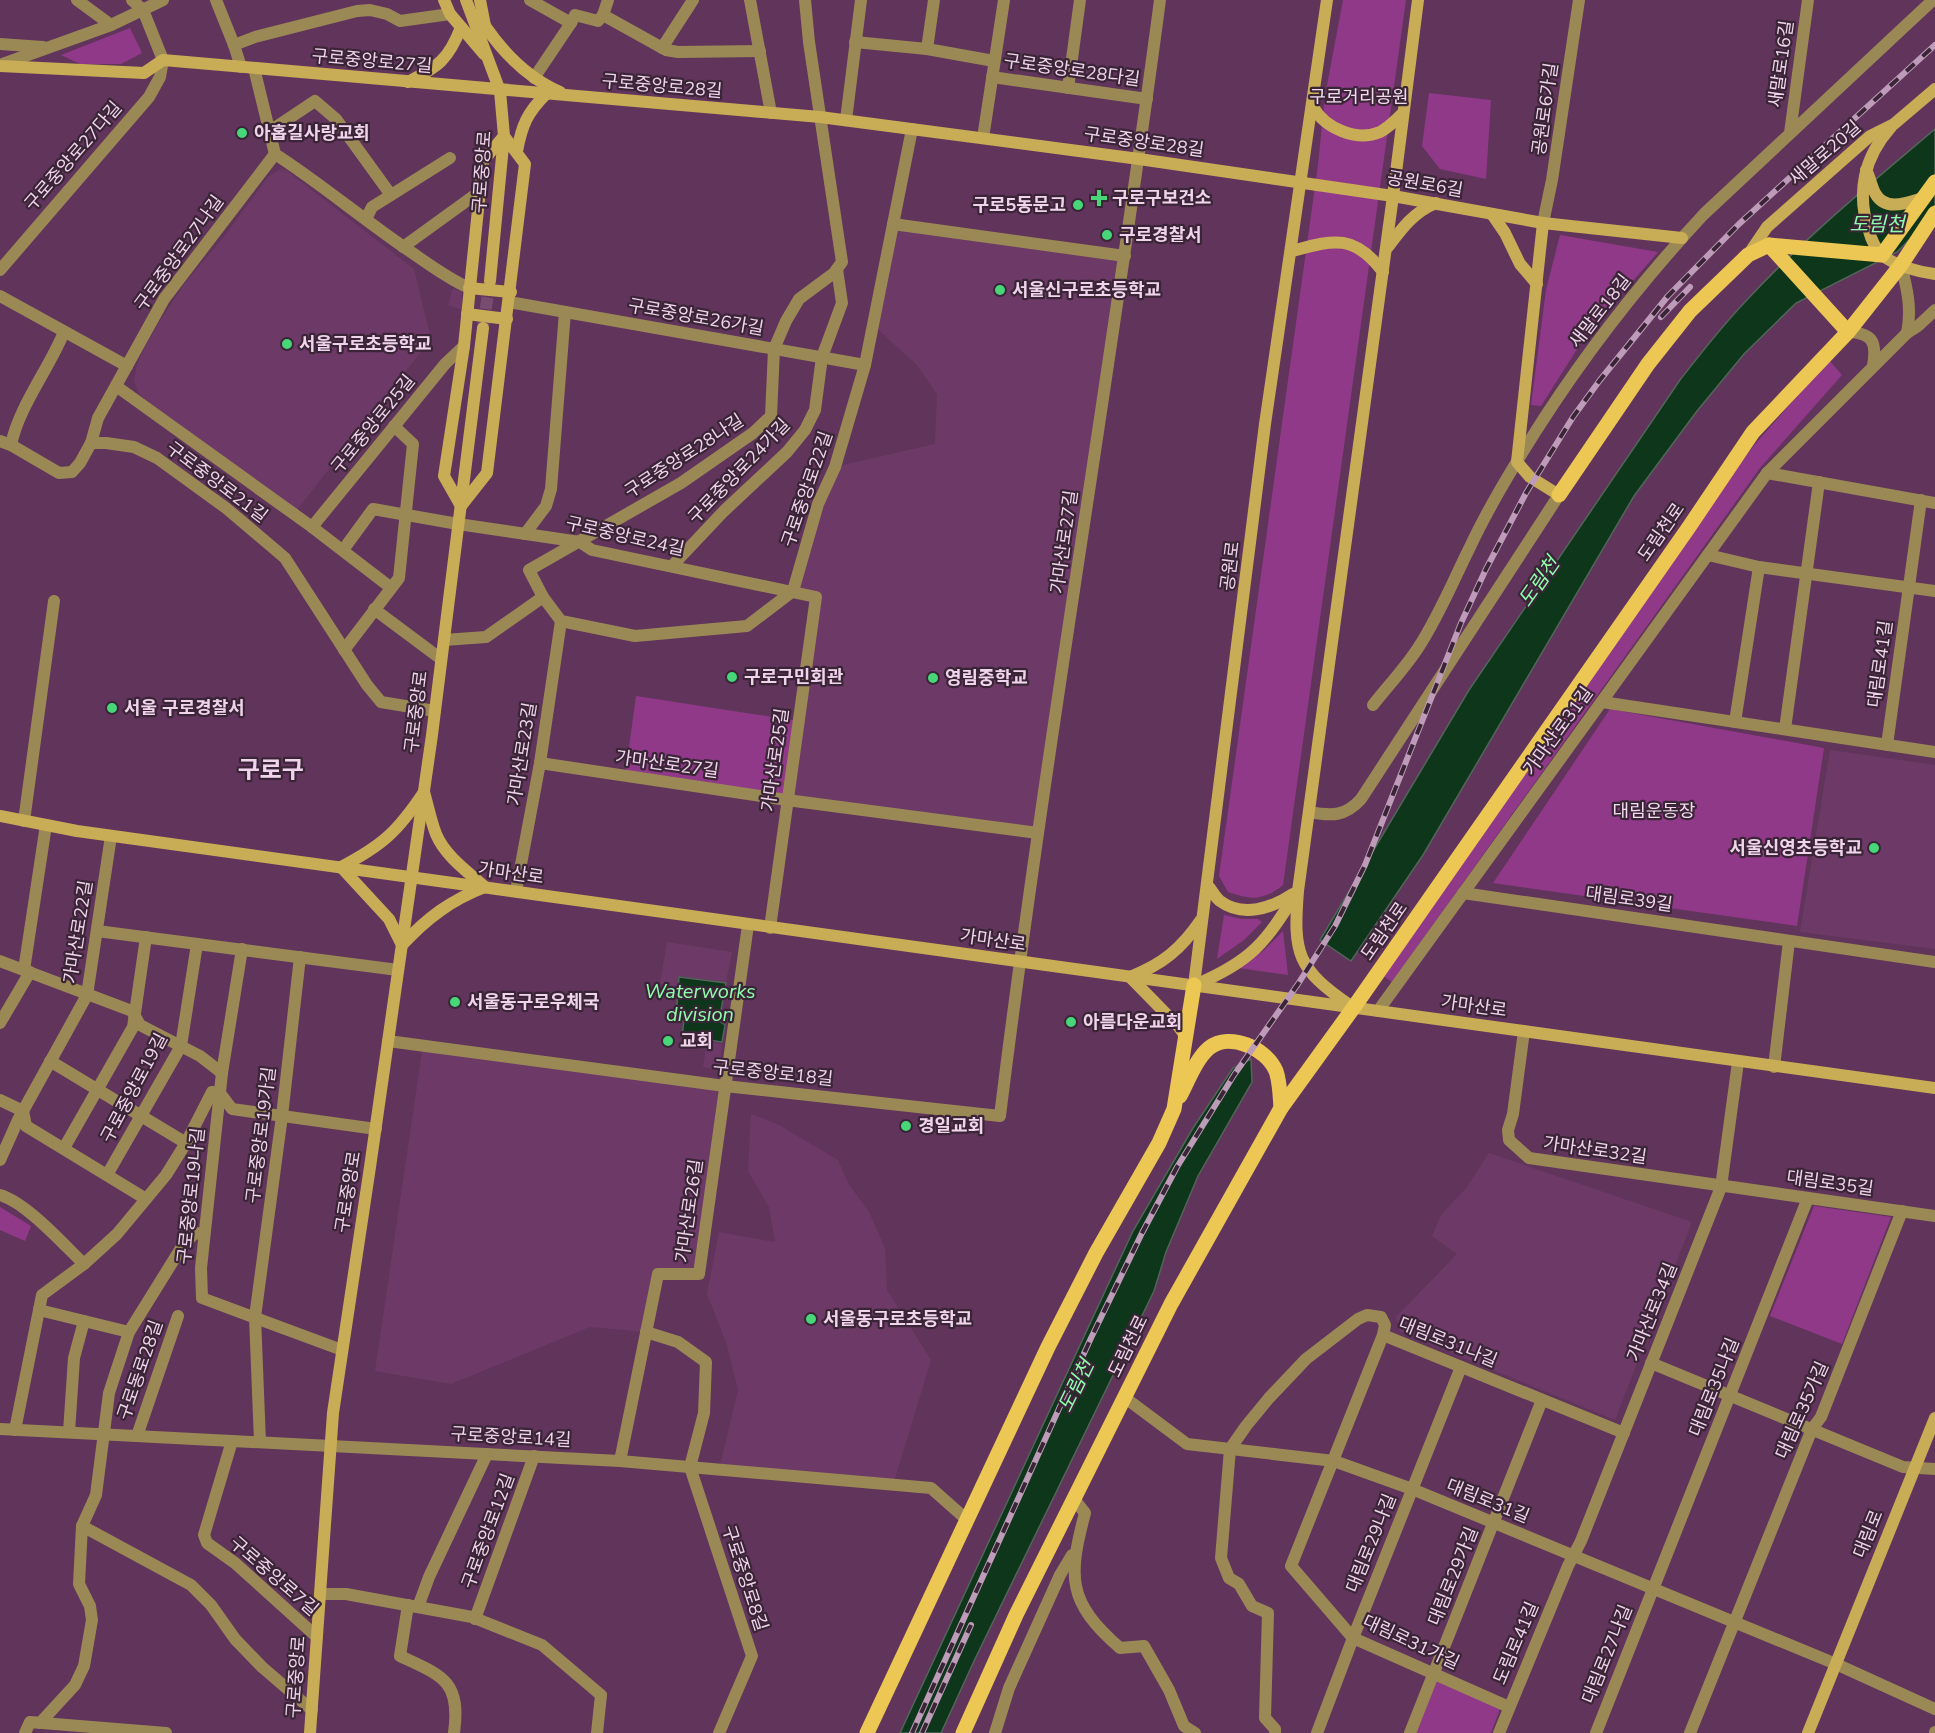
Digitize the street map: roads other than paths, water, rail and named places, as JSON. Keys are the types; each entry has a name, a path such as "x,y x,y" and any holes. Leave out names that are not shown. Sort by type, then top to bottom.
{"main road":[{"path":"444,0 450,14 489,59"},
{"name":"구로중앙로","path":"466,0 500,91 504,136 490,281"},
{"path":"480,0 489,59"},
{"name":"공원로","path":"1194,985 1266,424 1328,0"},
{"path":"1354,1007 1326,989 1313,977 1298,949 1296,927 1298,891 1418,0"},
{"path":"485,26 497,44 513,61 534,78 570,96"},
{"path":"407,82 422,75 446,57 461,27"},
{"path":"0,66 144,73 163,60"},
{"name":"구로중앙로27길","path":"163,60 500,91"},
{"name":"새말로20길","path":"1748,255 1767,227 1870,136 1894,123 1935,89"},
{"name":"구로중앙로28길","path":"500,91 820,117 1301,183"},
{"path":"517,151 521,128 532,108 546,94"},
{"path":"1313,107 1323,121 1332,126 1342,131 1369,135 1381,132 1402,114"},
{"path":"1882,255 1872,240 1862,212 1862,190 1872,155 1894,123"},
{"path":"504,136 517,151 525,164 487,473 461,507 444,476 464,346 483,160 504,136"},
{"path":"1866,170 1876,195 1887,204 1899,205 1923,198"},
{"path":"1882,255 1935,182"},
{"name":"공원로6길","path":"1301,183 1436,202 1543,222 1682,238"},
{"path":"1386,251 1407,221 1418,211 1436,202"},
{"name":"도림천로","path":"963,1733 1016,1615 1170,1304 1281,1108 1354,1007 1753,432 1848,332 1901,265 1935,213"},
{"path":"1492,214 1505,233 1520,264 1536,284"},
{"path":"1543,222 1517,462 1530,477 1558,495 1611,417 1683,319 1748,255 1769,245 1882,255 1901,265 1930,274"},
{"path":"1292,251 1322,242 1340,243 1366,252 1383,272"},
{"path":"1769,245 1848,332"},
{"path":"469,288 510,297"},
{"path":"466,314 507,319"},
{"name":"구로중앙로","path":"310,1733 333,1413 424,792 483,328"},
{"path":"424,792 436,835 443,846 485,887 439,910 418,927 402,945 389,919 341,867 374,848 401,826 424,792"},
{"name":"가마산로","path":"0,816 111,836 1935,1088"},
{"path":"1208,886 1220,900 1244,910 1269,907 1298,891"},
{"path":"1174,1109 1194,985 1225,972 1246,958 1263,942 1298,891"},
{"path":"1186,1037 1130,977 1156,966 1176,951 1204,916"},
{"path":"867,1733 1048,1347 1096,1253 1159,1143 1201,1057 1220,1041 1235,1040 1261,1053 1270,1061 1278,1081 1281,1108"},
{"name":"대림로","path":"1808,1733 1935,1418"}],"street":[{"path":"77,0 111,25"},
{"path":"132,0 143,10 163,60"},
{"path":"0,66 111,25 163,0"},
{"path":"216,0 241,67"},
{"path":"530,0 571,23"},
{"path":"534,78 576,15 598,21 603,15 608,0"},
{"path":"662,48 693,0"},
{"path":"750,0 771,113"},
{"path":"805,0 842,262 837,269 842,303 822,357"},
{"path":"846,120 861,0"},
{"path":"927,49 934,0"},
{"path":"982,138 1004,0"},
{"path":"1068,88 1080,0"},
{"name":"구로중앙로28다길","path":"1139,159 1160,0"},
{"name":"공원로6가길","path":"1543,222 1552,180 1579,0"},
{"name":"새말로16길","path":"1790,133 1808,0"},
{"name":"새말로18길","path":"1372,705 1422,640 1446,600 1470,546 1517,462 1592,350 1704,214 1933,0"},
{"name":"구로중앙로27길","path":"234,45 255,37 357,11 370,10 387,14 400,21 450,14"},
{"path":"603,15 662,48 678,52 760,51"},
{"path":"855,42 927,49 994,61"},
{"path":"0,44 48,47"},
{"name":"구로중앙로27다길","path":"0,270 148,97 159,78 163,60"},
{"path":"254,68 275,154 403,247 469,288"},
{"name":"구로중앙로28다길","path":"992,77 1147,99"},
{"path":"270,131 315,101 336,119 391,195"},
{"name":"구로중앙로22길","path":"793,591 818,504 835,467 865,365 912,129"},
{"name":"구로중앙로27나길","path":"91,443 98,418 164,299 275,154"},
{"path":"366,219 372,207 450,158"},
{"name":"가마산로27길","path":"1019,962 1139,159"},
{"path":"403,247 478,192"},
{"path":"893,224 1125,256"},
{"path":"1901,265 1910,316 1906,333"},
{"name":"구로중앙로28나길","path":"580,542 681,483 753,433 771,416 774,348 799,299 837,269"},
{"path":"0,296 127,366"},
{"name":"구로중앙로26가길","path":"510,297 565,312 865,365"},
{"name":"가마산로31길","path":"1378,1011 1767,473 1906,333 1918,326 1935,310"},
{"path":"525,534 546,506 551,489 565,312"},
{"path":"64,332 5,443 58,473 72,472 80,464 91,443"},
{"path":"1848,332 1861,332 1871,339 1876,351 1873,366"},
{"name":"구로중앙로25길","path":"312,527 445,364 464,346"},
{"name":"구로중앙로24가길","path":"672,567 724,510 788,452 805,430 815,410 822,357"},
{"name":"구로중앙로21길","path":"116,386 312,527 390,587"},
{"path":"344,650 399,578 413,444 394,426"},
{"name":"구로중앙로21길","path":"91,443 106,442 134,447 158,458 226,507 285,558 367,685 381,702 435,711"},
{"path":"1767,473 1935,503"},
{"path":"1785,729 1819,482"},
{"path":"1309,812 1329,816 1343,815 1361,799 1558,495"},
{"name":"대림로41길","path":"1887,745 1921,500"},
{"path":"343,550 373,509 458,524"},
{"name":"구로중앙로24길","path":"458,524 580,542 592,550 816,597"},
{"path":"580,542 529,570 543,597 561,621 634,636 747,627 793,591"},
{"path":"1708,555 1759,567 1935,591"},
{"path":"1735,722 1759,567"},
{"path":"444,640 486,637 543,597"},
{"name":"가마산로25길","path":"770,928 816,597"},
{"path":"24,821 54,601"},
{"name":"구로중앙로","path":"374,609 441,659"},
{"name":"가마산로23길","path":"516,891 540,763 561,621"},
{"path":"1602,702 1935,752"},
{"name":"가마산로27길","path":"540,763 787,800 1038,833"},
{"path":"0,1023 27,971 46,825"},
{"name":"가마산로22길","path":"0,1160 23,1111 87,994 111,836"},
{"name":"대림로39길","path":"1463,893 1935,962"},
{"name":"가마산로26길","path":"620,1461 658,1274 699,1274 748,925"},
{"path":"97,931 398,970"},
{"name":"구로중앙로19길","path":"64,1148 133,1027 146,937"},
{"path":"1774,1067 1789,941"},
{"name":"구로중앙로19길","path":"107,1175 181,1046 197,944"},
{"name":"구로중앙로19나길","path":"242,950 222,1073 204,1234 201,1268 202,1298 342,1350"},
{"name":"구로중앙로19가길","path":"255,1317 282,1116 300,957"},
{"path":"0,961 132,1011 140,1025 200,1056 222,1073"},
{"name":"구로중앙로18길","path":"388,1041 725,1086 1000,1116 1019,962"},
{"name":"가마산로32길","path":"1524,1031 1513,1114 1508,1130 1509,1140 1529,1158 1721,1187"},
{"path":"50,1061 186,1143"},
{"name":"가마산로34길","path":"1571,1561 1721,1187 1738,1062"},
{"path":"15,1430 42,1295 84,1264 117,1234 166,1174 186,1143 212,1092 220,1093 232,1109 376,1129"},
{"path":"0,1100 23,1111 26,1126 146,1199"},
{"name":"대림로35길","path":"1721,1187 1935,1216"},
{"path":"0,1195 10,1198 40,1222 84,1264"},
{"name":"대림로35나길","path":"1653,1588 1808,1198"},
{"name":"대림로35가길","path":"1690,1733 1812,1430 1821,1417 1902,1211"},
{"name":"구로동로28길","path":"103,1434 109,1393 129,1332 183,1245 195,1233 204,1234"},
{"path":"39,1310 129,1332"},
{"path":"1275,1733 1275,1729 1265,1718 1268,1613 1252,1606 1239,1584 1229,1578 1221,1558 1230,1449 1245,1426 1291,1374 1318,1349 1358,1319 1366,1315 1381,1317 1385,1325 1383,1335"},
{"name":"구로동로28길","path":"137,1436 178,1316"},
{"path":"255,1317 260,1442"},
{"path":"69,1432 74,1358 84,1321"},
{"path":"646,1332 678,1342 706,1362 704,1413 690,1467"},
{"name":"대림로31나길","path":"1334,1461 1383,1335 1624,1433"},
{"path":"1651,1363 1903,1467 1935,1469"},
{"name":"대림로29나길","path":"1317,1733 1461,1367"},
{"name":"대림로31길","path":"1124,1397 1187,1444 1334,1461 1493,1522 1571,1561 1653,1588 1836,1664"},
{"name":"대림로29가길","path":"1410,1733 1542,1400"},
{"name":"구로동로28길","path":"0,1429 331,1446"},
{"path":"40,1723 75,1685 84,1666 92,1620 90,1606 78,1584 82,1526 96,1495 103,1434"},
{"name":"구로중앙로7길","path":"232,1440 204,1535 207,1543 235,1563 317,1637"},
{"name":"구로중앙로14길","path":"331,1446 620,1461 931,1488 966,1519"},
{"name":"구로중앙로12길","path":"413,1606 487,1454"},
{"name":"구로중앙로12길","path":"475,1618 534,1456"},
{"name":"대림로31가길","path":"1334,1461 1291,1566 1353,1638 1509,1707"},
{"name":"구로중앙로8길","path":"690,1467 752,1656 718,1733"},
{"path":"1074,1498 1084,1513 1074,1551 1073,1576 1084,1608 1100,1631 1120,1648 1144,1646 1169,1690 1184,1726 1195,1733"},
{"path":"82,1526 191,1585 211,1605 235,1639 262,1667 312,1710"},
{"path":"995,1733 1009,1688 1060,1575 1074,1551"},
{"name":"도림로41길","path":"1499,1733 1571,1561"},
{"name":"대림로27나길","path":"1596,1733 1653,1588"},
{"name":"구로중앙로12길","path":"320,1594 346,1594 475,1618 542,1645 601,1695 597,1733"},
{"path":"413,1606 400,1656 444,1679 454,1694 457,1713 454,1733"},
{"path":"1836,1664 1935,1709"},
{"path":"25,1733 30,1722 89,1730 166,1733"}],"water":[{"name":"도림천","path":"1935,129 1935,214 1897,252 1796,303 1744,354 1697,411 1634,496 1423,855 1351,961 1320,940 1469,690 1680,380 1728,321 1790,256"},
{"name":"Waterworks division","path":"679,977 726,983 719,1021 725,1025 722,1042 682,1036 684,1021 676,1020"},
{"name":"도림천","path":"1251,1059 1252,1082 1198,1176 1166,1252 1154,1291 941,1733 900,1733 1133,1231 1193,1128 1233,1068"}],"tunnel":[{"path":"483,327 490,281"}],"railway":[{"path":"912,1733 1091,1338 1142,1233 1177,1167 1234,1075 1298,984 1335,926 1365,865 1461,623 1526,493 1573,417 1668,296 1739,224 1935,45"},
{"path":"1661,317 1690,287"},
{"path":"922,1733 971,1625"}],"place":[{"name":"아홉길사랑교회","path":"242,133"},
{"name":"구로구보건소","path":"1099,198"},
{"name":"구로5동문고","path":"1078,205"},
{"name":"구로경찰서","path":"1107,235"},
{"name":"서울신구로초등학교","path":"1000,290"},
{"name":"서울구로초등학교","path":"287,344"},
{"name":"구로구민회관","path":"732,677"},
{"name":"영림중학교","path":"933,678"},
{"name":"서울 구로경찰서","path":"112,708"},
{"name":"서울신영초등학교","path":"1874,848"},
{"name":"서울동구로우체국","path":"455,1002"},
{"name":"아름다운교회","path":"1071,1022"},
{"name":"교회","path":"668,1041"},
{"name":"경일교회","path":"906,1126"},
{"name":"서울동구로초등학교","path":"811,1319"}],"district":[{"name":"구로구","path":"271,770"}],"park label":[{"name":"구로거리공원","path":"1359,97"},
{"name":"대림운동장","path":"1654,811"}]}
